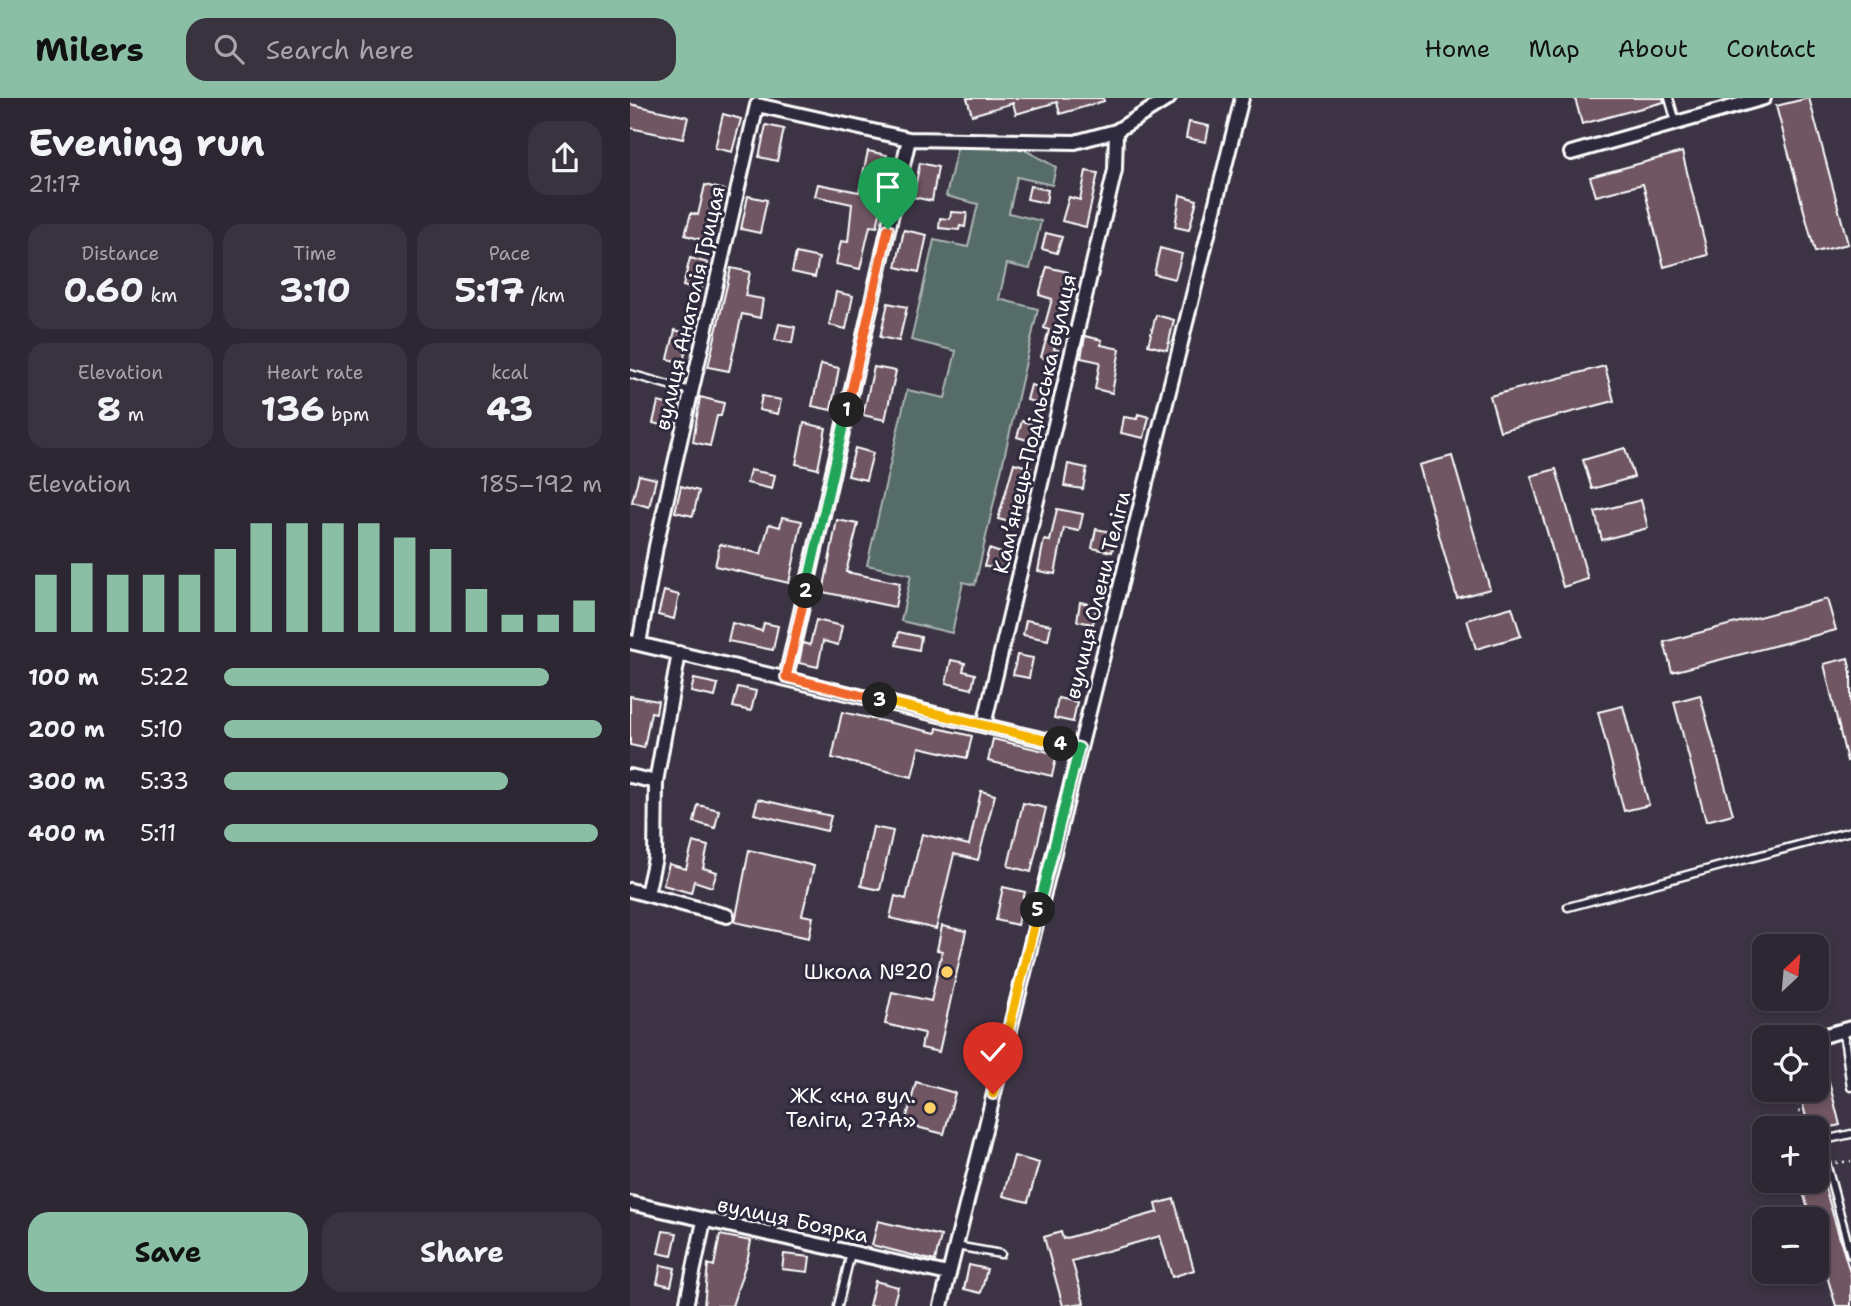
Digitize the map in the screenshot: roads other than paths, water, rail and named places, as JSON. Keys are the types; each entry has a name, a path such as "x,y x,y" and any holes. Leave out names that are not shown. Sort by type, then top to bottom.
{"street":[{"path":"786,677 909,139 1075,142 1116,131 1169,98"},
{"name":"вулиця Олени Теліги","path":"941,1306 1242,98"},
{"path":"1571,153 1764,98"},
{"name":"вулиця Анатолія Грицая","path":"634,643 757,105 909,139"},
{"name":"Камʼянець-Подільська вулиця","path":"984,725 1115,170 1116,131"},
{"path":"634,643 1079,748"},
{"path":"647,894 655,858 656,782 679,653"},
{"path":"630,776 656,782"},
{"path":"630,890 727,916"},
{"path":"1829,1034 1847,1029"},
{"name":"вулиця Боярка","path":"630,1203 948,1274"},
{"path":"686,1306 704,1221"}],"lane":[{"path":"1669,98 1676,122"},
{"path":"630,374 690,391"},
{"path":"1568,907 1851,831"},
{"path":"1847,1029 1851,1087"},
{"path":"1851,1134 1820,1141 1851,1255"},
{"path":"956,1246 1002,1254"},
{"path":"838,1306 851,1253"}],"place":[{"name":"Школа №20","path":"947,972"},
{"name":"ЖК «на вул. Теліги, 27А»","path":"930,1108"}]}
